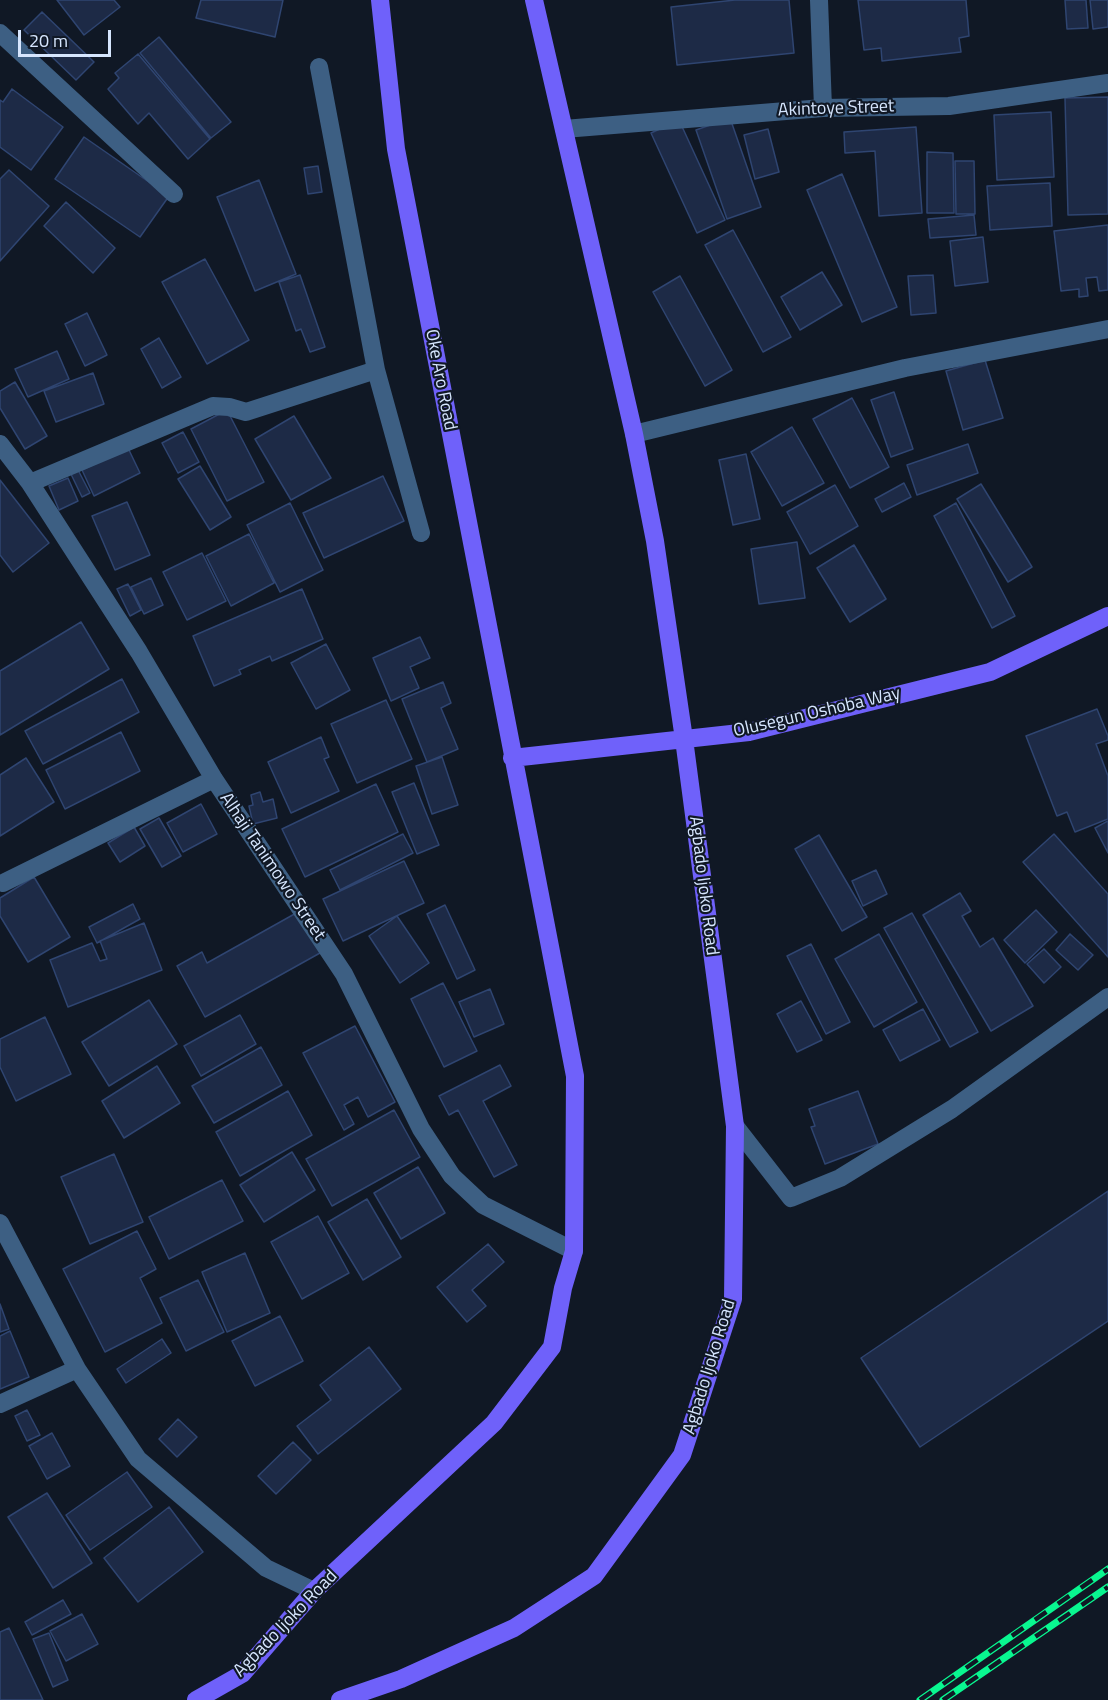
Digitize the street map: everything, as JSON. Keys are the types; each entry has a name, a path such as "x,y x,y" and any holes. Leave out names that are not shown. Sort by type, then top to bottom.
{"main road":[{"name":"Oke Aro Road","path":"380,0 396,149 512,758"},
{"path":"534,0 634,434 655,541 684,739"},
{"name":"Olusegun Oshoba Way","path":"512,758 749,732 990,672 1108,616"},
{"name":"Agbado Ijoko Road","path":"340,1700 401,1679 514,1628 594,1576 682,1455 733,1299 735,1126 684,739"},
{"name":"Agbado Ijoko Road","path":"196,1700 242,1674 314,1591 478,1439 552,1347 563,1287 574,1251 575,1076 512,758"}],"street":[{"path":"819,0 824,108"},
{"path":"0,33 174,194"},
{"path":"319,67 376,370 422,533"},
{"name":"Akintoye Street","path":"564,129 824,108 949,106 1108,83"},
{"path":"634,434 905,368 1108,329"},
{"path":"30,483 213,406 229,406 246,412 376,370"},
{"name":"Alhaji Tanimowo Street","path":"0,444 30,483 139,652 214,779 344,975 421,1129 452,1176 483,1205 574,1251"},
{"path":"3,883 214,779"},
{"path":"735,1126 791,1198 840,1178 952,1110 1108,997"},
{"path":"0,1223 77,1369 138,1459 266,1568 314,1591"},
{"path":"0,1404 77,1369"}],"building":[{"path":"57,0 114,0 120,7 84,35"},
{"path":"201,0 283,0 275,37 196,18"},
{"path":"735,0 789,0 794,53 677,65 671,7"},
{"path":"858,0 966,0 969,36 959,38 961,52 882,61 881,48 864,50"},
{"path":"1065,0 1086,0 1088,28 1067,29"},
{"path":"1090,0 1108,0 1108,27 1093,29"},
{"path":"42,12 94,62 76,80 24,30"},
{"path":"159,37 231,122 211,138 140,53"},
{"path":"138,54 210,139 188,159 149,113 138,124 108,89 119,78 115,73"},
{"path":"12,89 63,127 31,170 0,147 0,100 3,102"},
{"path":"1108,97 1108,214 1068,215 1065,98"},
{"path":"1051,112 1054,177 997,180 994,115"},
{"path":"730,118 761,207 727,219 696,130"},
{"path":"679,120 725,220 697,233 651,133"},
{"path":"916,127 922,213 879,216 875,151 845,153 844,132"},
{"path":"768,129 779,172 755,179 744,135"},
{"path":"84,137 169,196 140,237 55,179"},
{"path":"927,152 953,153 954,213 927,213"},
{"path":"955,161 974,161 975,214 956,214"},
{"path":"318,166 322,192 308,194 304,168"},
{"path":"9,170 49,206 0,261 0,179"},
{"path":"842,174 897,307 862,322 807,190"},
{"path":"259,180 296,274 255,291 217,197"},
{"path":"1050,183 1052,226 990,230 987,186"},
{"path":"66,202 115,248 93,273 44,226"},
{"path":"974,215 976,235 930,238 928,219"},
{"path":"1108,225 1108,290 1099,291 1097,277 1086,278 1088,296 1079,297 1079,289 1061,291 1054,231"},
{"path":"733,230 791,337 763,352 705,245"},
{"path":"983,237 988,282 955,286 950,241"},
{"path":"205,259 249,340 207,364 162,282"},
{"path":"822,272 842,305 800,330 781,297"},
{"path":"300,275 325,347 310,352 301,329 296,331 279,282"},
{"path":"933,275 936,313 911,315 908,276"},
{"path":"680,276 732,370 705,386 653,292"},
{"path":"87,313 107,355 85,366 65,324"},
{"path":"159,338 181,377 162,388 141,349"},
{"path":"57,351 69,379 28,397 15,369"},
{"path":"985,360 1003,418 963,430 946,371"},
{"path":"93,373 104,404 56,422 44,391"},
{"path":"15,382 47,436 25,449 0,408 0,391"},
{"path":"894,392 913,449 891,457 871,400"},
{"path":"852,398 889,467 850,488 813,419"},
{"path":"227,410 264,482 227,501 191,429"},
{"path":"294,416 331,478 291,500 255,439"},
{"path":"792,427 824,483 782,506 751,452"},
{"path":"183,432 199,462 178,473 162,443"},
{"path":"968,444 978,473 917,495 907,465"},
{"path":"128,448 140,473 94,496 82,470"},
{"path":"746,454 760,519 733,525 719,460"},
{"path":"76,466 90,493 82,497 69,470"},
{"path":"200,466 231,517 210,530 178,479"},
{"path":"383,476 404,521 324,558 303,513"},
{"path":"68,478 78,501 59,510 49,486"},
{"path":"0,480 49,543 13,572 0,555"},
{"path":"904,483 911,497 882,512 875,499"},
{"path":"981,484 1032,567 1008,582 957,499"},
{"path":"835,485 858,526 810,554 787,512"},
{"path":"127,502 150,555 115,570 92,516"},
{"path":"290,503 323,570 280,592 247,525"},
{"path":"956,503 1015,616 992,628 934,516"},
{"path":"249,534 274,583 231,606 206,556"},
{"path":"797,542 805,598 759,604 751,549"},
{"path":"854,545 886,599 850,622 817,568"},
{"path":"202,553 226,601 187,620 163,572"},
{"path":"151,578 163,605 144,614 131,587"},
{"path":"128,584 141,610 130,616 117,589"},
{"path":"302,589 323,639 272,661 270,656 239,670 241,674 214,686 193,636"},
{"path":"81,622 109,669 0,735 0,671"},
{"path":"420,637 430,658 410,667 419,688 391,701 373,658"},
{"path":"326,644 350,690 316,709 291,663"},
{"path":"122,679 139,712 43,764 25,731"},
{"path":"443,682 451,703 441,708 458,749 427,762 402,699"},
{"path":"386,700 412,759 357,783 331,724"},
{"path":"1097,709 1108,736 1108,740 1096,744 1108,776 1108,819 1075,832 1067,812 1057,816 1026,736"},
{"path":"121,732 140,771 65,809 46,770"},
{"path":"321,737 329,757 324,759 339,791 291,813 268,762"},
{"path":"442,757 458,805 432,814 416,766"},
{"path":"26,758 54,802 0,836 0,775"},
{"path":"414,783 439,845 417,854 392,792"},
{"path":"376,784 398,832 305,877 282,829"},
{"path":"260,792 263,802 273,799 277,818 253,824 249,806 253,805 251,795"},
{"path":"201,804 217,834 183,852 167,823"},
{"path":"159,818 181,856 162,867 140,829"},
{"path":"1108,821 1108,853 1095,828"},
{"path":"134,827 145,846 120,862 108,843"},
{"path":"403,834 413,853 340,890 330,870"},
{"path":"1054,834 1108,894 1108,957 1023,862"},
{"path":"819,835 867,917 842,931 795,849"},
{"path":"404,861 424,903 343,941 323,899"},
{"path":"876,870 887,894 863,906 852,881"},
{"path":"34,877 70,937 28,962 0,916 0,898"},
{"path":"960,893 971,911 962,916 980,947 993,938 1033,1006 991,1031 923,915"},
{"path":"133,904 140,919 97,943 89,927"},
{"path":"445,905 475,970 457,979 427,914"},
{"path":"1036,910 1057,932 1025,963 1004,940"},
{"path":"298,912 320,953 205,1017 177,966 202,952 207,963"},
{"path":"912,913 978,1032 950,1047 884,928"},
{"path":"397,916 429,963 400,983 369,936"},
{"path":"144,923 162,970 68,1007 50,960 92,943 100,961 107,959 100,941"},
{"path":"879,934 917,1002 874,1027 835,959"},
{"path":"1070,934 1093,955 1078,970 1056,950"},
{"path":"811,944 850,1022 826,1034 787,956"},
{"path":"1044,949 1061,967 1044,983 1027,964"},
{"path":"443,983 477,1051 444,1067 411,999"},
{"path":"490,989 504,1024 474,1037 459,1002"},
{"path":"149,1000 177,1044 109,1086 82,1042"},
{"path":"801,1001 822,1040 797,1052 777,1014"},
{"path":"923,1009 940,1040 900,1061 883,1030"},
{"path":"240,1015 256,1044 201,1076 184,1046"},
{"path":"45,1017 71,1074 16,1101 0,1067 0,1039"},
{"path":"355,1026 395,1102 368,1117 358,1097 344,1105 354,1124 344,1130 303,1053"},
{"path":"261,1047 282,1085 214,1123 192,1086"},
{"path":"500,1065 511,1086 483,1101 517,1165 494,1177 458,1110 449,1115 439,1096"},
{"path":"157,1066 180,1103 124,1138 102,1101"},
{"path":"288,1091 312,1135 240,1176 216,1132"},
{"path":"858,1091 878,1144 825,1164 811,1127 815,1126 809,1109"},
{"path":"394,1110 420,1157 332,1206 306,1159"},
{"path":"292,1152 315,1190 264,1222 240,1185"},
{"path":"114,1154 143,1222 90,1244 61,1177"},
{"path":"418,1167 445,1213 401,1239 374,1193"},
{"path":"222,1180 243,1221 169,1259 149,1217"},
{"path":"1108,1191 1108,1321 920,1447 861,1358"},
{"path":"367,1199 401,1257 363,1280 328,1222"},
{"path":"318,1216 349,1273 302,1299 271,1242"},
{"path":"137,1231 156,1269 140,1278 162,1323 105,1352 63,1269"},
{"path":"488,1244 504,1262 472,1290 486,1306 467,1322 437,1287"},
{"path":"245,1253 270,1313 227,1332 202,1272"},
{"path":"198,1280 224,1332 186,1351 160,1298"},
{"path":"0,1304 9,1329 0,1332"},
{"path":"280,1316 303,1361 255,1386 232,1341"},
{"path":"10,1331 29,1377 0,1389 0,1336"},
{"path":"162,1339 171,1353 126,1383 117,1369"},
{"path":"369,1347 401,1389 318,1454 297,1426 331,1400 320,1385"},
{"path":"27,1410 40,1435 27,1441 15,1416"},
{"path":"178,1419 197,1437 177,1457 159,1439"},
{"path":"52,1433 70,1466 47,1479 29,1446"},
{"path":"293,1442 311,1460 276,1494 258,1476"},
{"path":"127,1472 152,1507 90,1550 66,1515"},
{"path":"47,1493 92,1563 53,1588 8,1517"},
{"path":"169,1507 203,1552 138,1602 104,1558"},
{"path":"63,1600 71,1614 32,1635 25,1622"},
{"path":"82,1614 98,1644 66,1661 50,1631"},
{"path":"9,1628 43,1700 0,1700 0,1632"},
{"path":"49,1633 68,1680 53,1687 33,1639"}],"railway":[{"path":"920,1700 1108,1569"},
{"path":"943,1700 1108,1587"}]}
